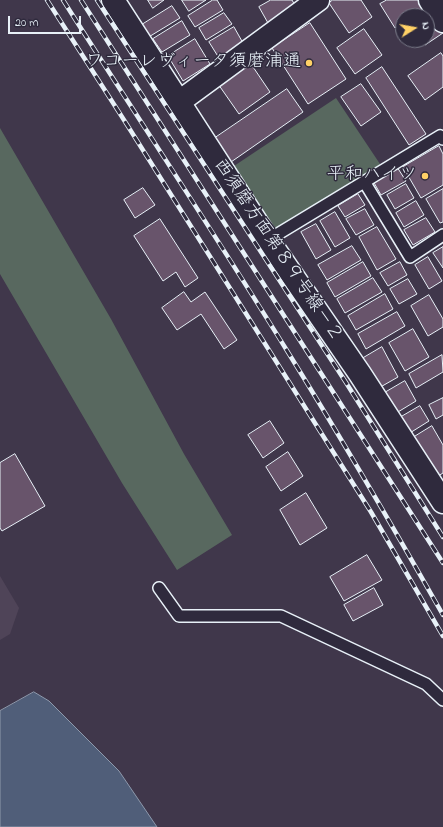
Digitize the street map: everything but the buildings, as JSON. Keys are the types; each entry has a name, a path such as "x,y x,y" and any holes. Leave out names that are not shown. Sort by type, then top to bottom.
{"street":[{"name":"西須磨方面第８９号線－２","path":"113,0 268,240 360,374 443,502"},
{"path":"179,102 318,0"},
{"path":"430,0 443,21"}],"lane":[{"path":"268,240 365,183 440,136 443,139"},
{"path":"365,183 410,257 443,235"},
{"path":"159,588 179,616 281,616 426,684 443,700"}],"shaded area":[{"path":"0,576 19,608 10,634 0,640"}],"green space":[{"path":"336,98 382,167 268,234 228,170"},
{"path":"0,128 111,319 184,454 232,535 177,570 122,483 0,274"}],"water":[{"path":"34,692 49,701 119,771 157,827 0,827 0,711"}],"railway":[{"path":"47,0 371,512 443,636"},
{"path":"63,0 286,349 366,481 443,615"},
{"path":"81,0 443,563"},
{"path":"97,0 345,381 443,537"}],"place":[{"name":"ワコーレヴィータ須磨浦通","path":"309,63"},
{"name":"平和ハイツ","path":"425,176"}]}
